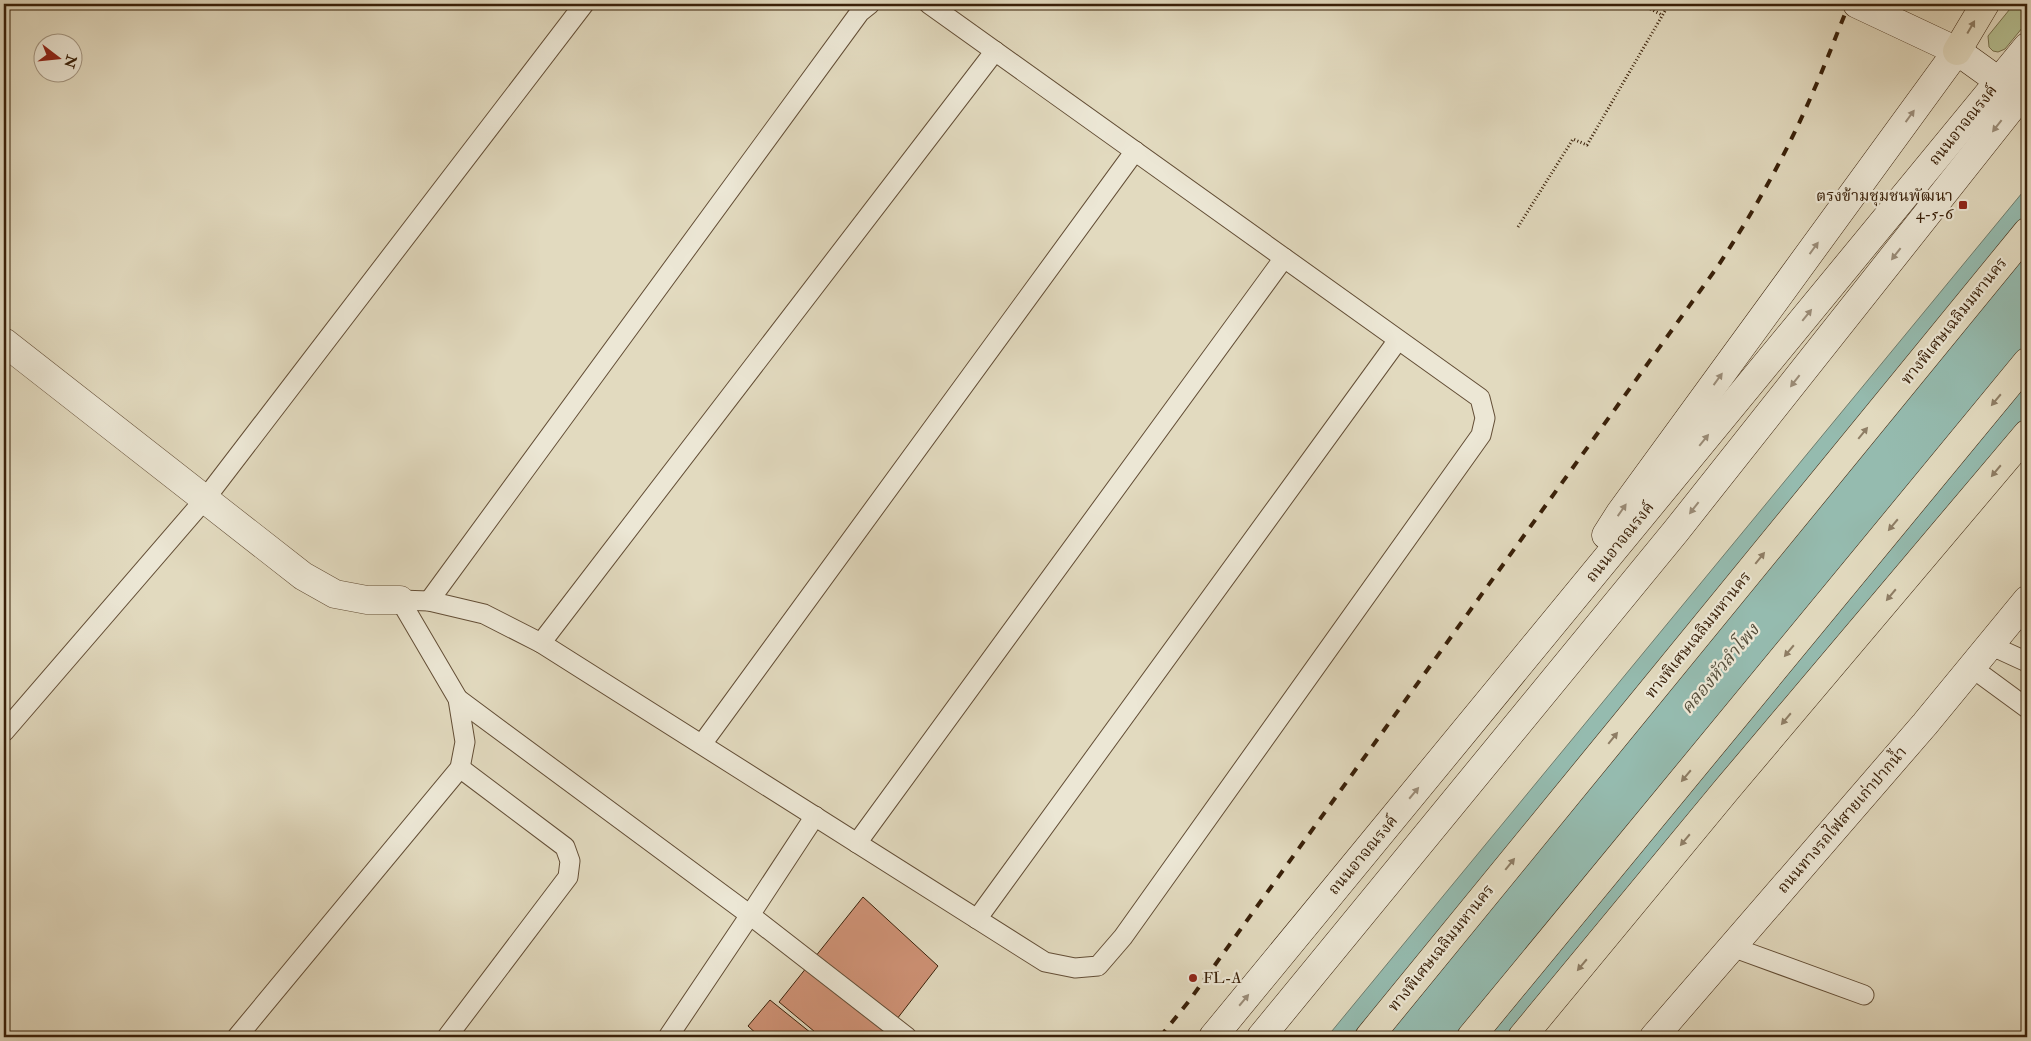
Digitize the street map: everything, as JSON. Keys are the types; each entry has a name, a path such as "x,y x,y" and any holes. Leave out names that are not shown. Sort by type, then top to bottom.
{"highway":[{"path":"1957,51 1985,4"},
{"name":"ทางพิเศษเฉลิมมหานคร","path":"1368,1037 2027,232"},
{"path":"1471,1037 2027,362"},
{"path":"1522,1037 2027,434"}],"main road":[{"path":"1857,4 1894,11 2015,89"},
{"name":"ถนนอาจณรงค์","path":"1261,1037 1676,531 2015,89 2027,47"},
{"path":"1529,654 1620,513 1957,51"},
{"name":"ถนนอาจณรงค์","path":"1213,1037 1529,654 2015,89"},
{"path":"4,342 303,576 335,594 368,600 400,600"},
{"name":"ถนนทางรถไฟสายเก่าปากน้ำ","path":"1654,1037 1971,668 2027,600"}],"lane":[{"path":"4,732 204,499 584,4"},
{"path":"429,601 848,28 860,12 870,4"},
{"path":"400,600 429,601 484,614 541,643 1045,962 1074,968 1098,966 1123,937 1480,435 1485,418 1480,398 929,4"},
{"path":"541,643 995,51"},
{"path":"702,744 1135,151"},
{"path":"857,843 1284,258"},
{"path":"977,919 1398,340"},
{"path":"237,1037 460,768 465,742 458,699 400,600"},
{"path":"1990,645 2027,662"},
{"path":"1971,668 2027,708"},
{"path":"458,699 750,915 907,1037"},
{"path":"447,1037 568,877 570,861 565,847 460,768"},
{"path":"668,1037 815,816"},
{"path":"1732,947 1864,995"}],"path":[{"path":"1642,4 1662,15"},
{"path":"1518,227 1573,139 1587,145 1669,4"}],"green space":[{"path":"2014,4 2027,4 2027,22 2005,49 1998,52 1993,51 1989,47 1988,36"}],"water":[{"name":"คลองหัวลำโพง","path":"2027,187 2027,418 1514,1037 1327,1037"}],"building":[{"path":"863,897 938,966 883,1037 821,1037 779,1002"},
{"path":"770,1000 816,1037 760,1037 748,1026"}],"railway":[{"path":"1160,1037 1189,1001 1718,266 1757,203 1781,159 1818,81 1849,4"}],"place":[{"name":"ตรงข้ามชุมชนพัฒนา 4-5-6","path":"1963,205"},
{"name":"FL-A","path":"1193,978"}]}
